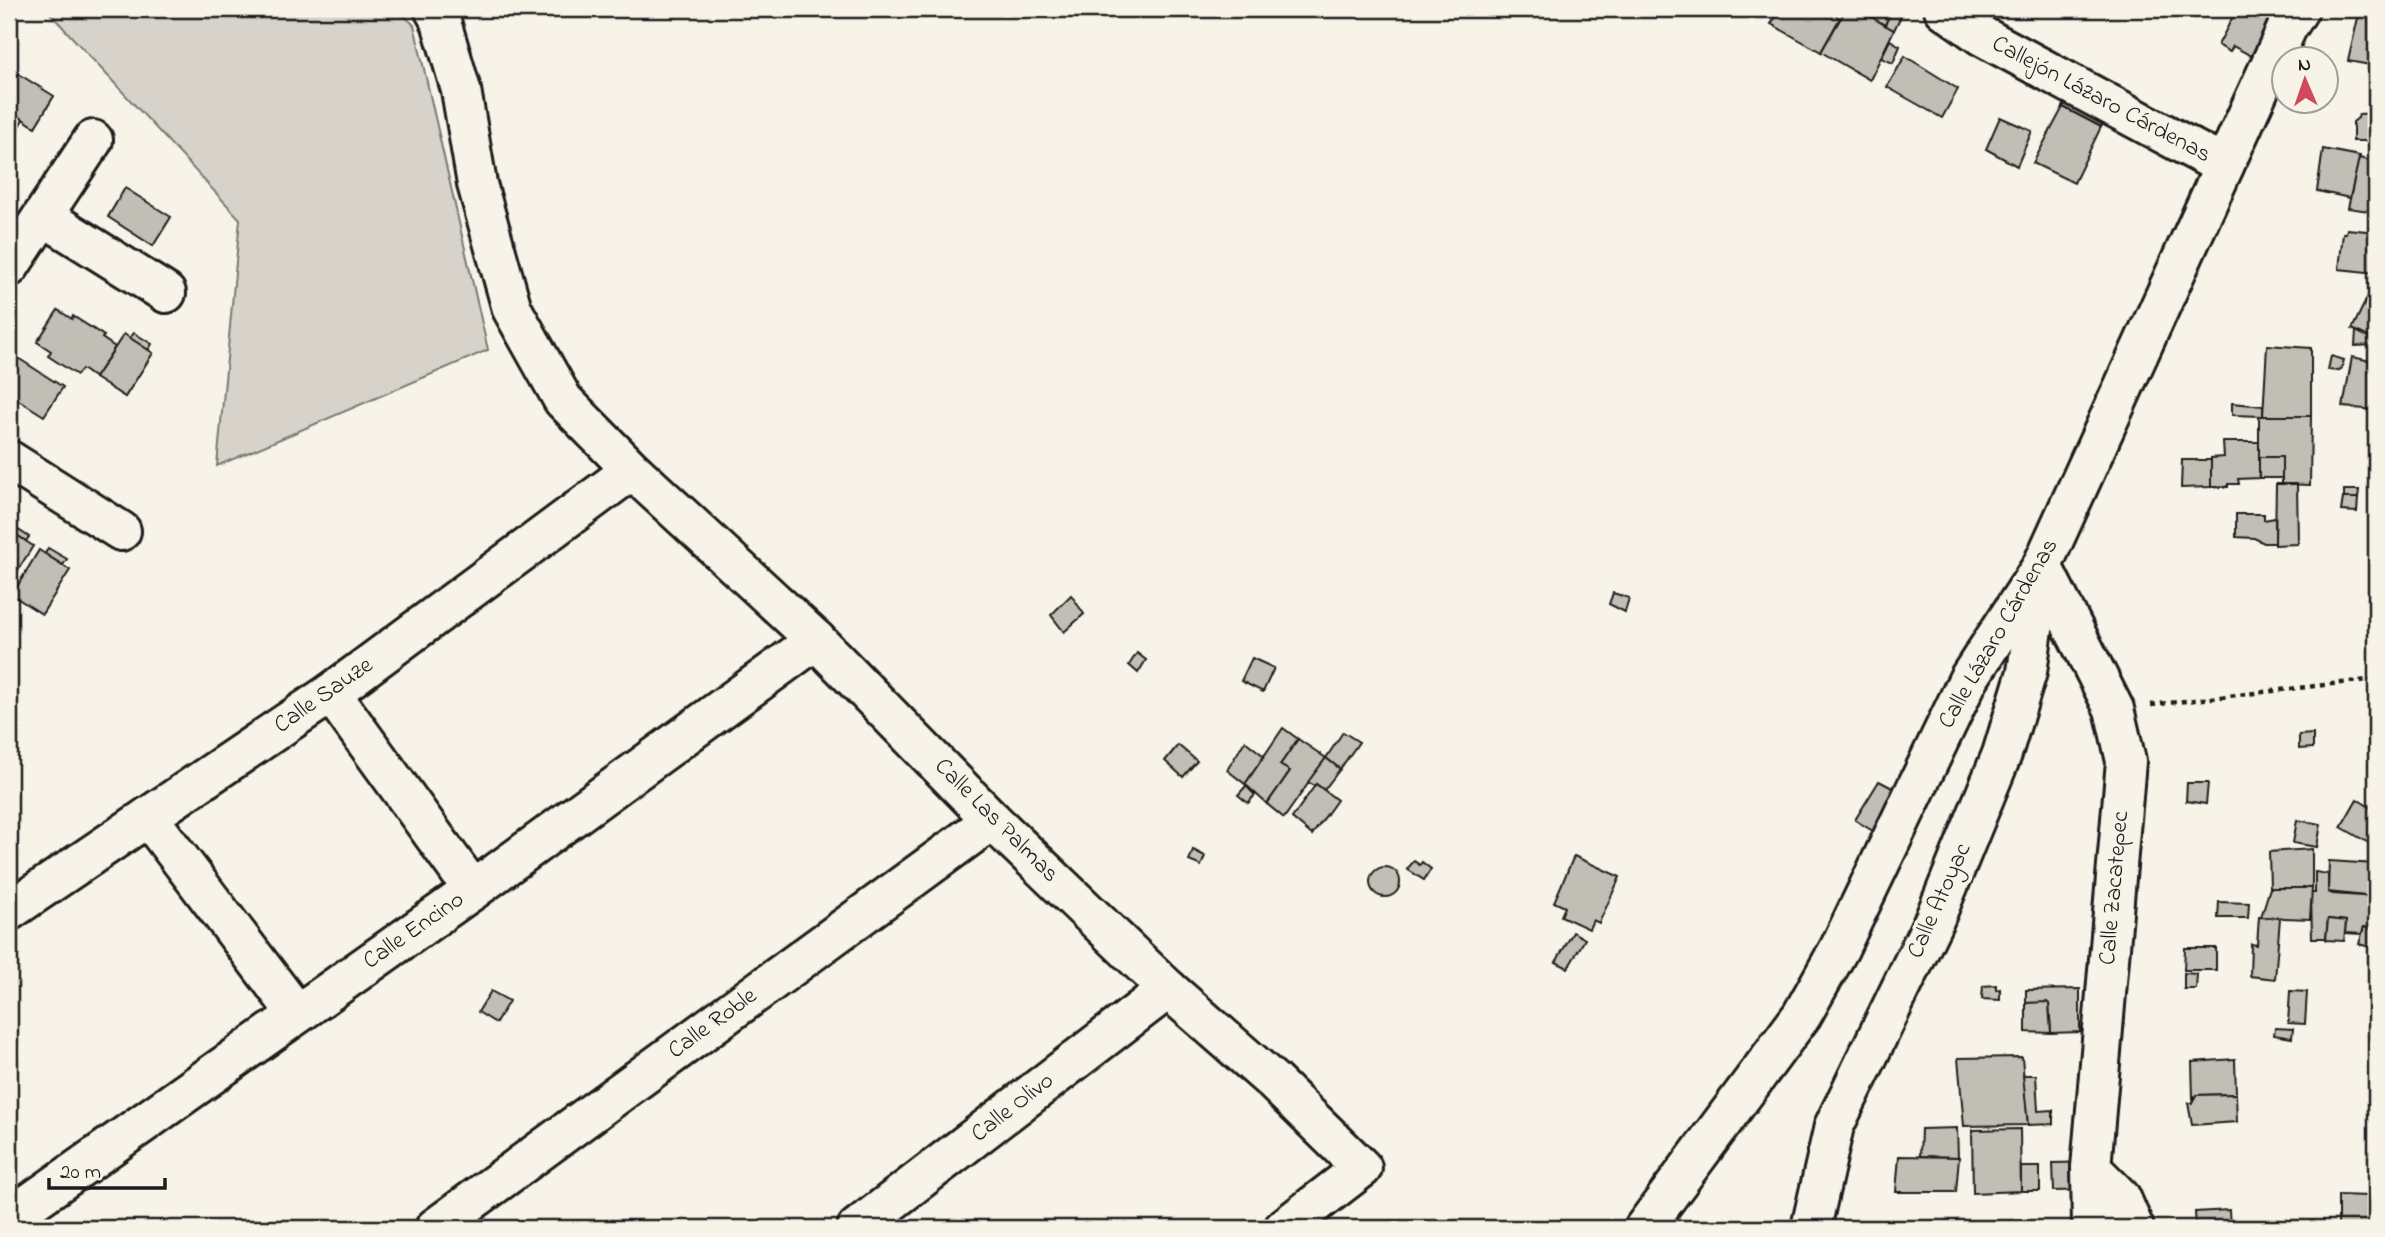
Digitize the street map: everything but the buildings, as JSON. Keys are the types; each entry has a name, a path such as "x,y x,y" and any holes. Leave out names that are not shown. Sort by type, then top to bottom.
{"street":[{"name":"Calle Las Palmas","path":"434,9 447,40 461,90 477,184 512,309 563,400 632,470 816,640 992,820 1168,989 1273,1081 1362,1168 1284,1228"},
{"name":"Callejón Lázaro Cárdenas","path":"1944,9 1982,36 2224,166"},
{"name":"Calle Lázaro Cárdenas","path":"1644,1228 1802,1015 1839,949 1969,678 2042,566 2287,28 2299,9"},
{"path":"9,267 93,140"},
{"path":"43,216 166,293"},
{"path":"9,460 121,531"},
{"name":"Calle Sauze","path":"9,911 331,693 632,470"},
{"name":"Calle Zacatepec","path":"2042,566 2114,709 2126,761 2091,1168 2092,1228"},
{"name":"Calle Atoyac","path":"1811,1228 1834,1126 1935,918 2002,754 2027,672 2042,566"},
{"name":"Calle Encino","path":"9,1218 473,890 816,640"},
{"path":"331,693 473,890"},
{"path":"148,817 297,1014"},
{"name":"Calle Roble","path":"435,1228 992,820"},
{"name":"Calle Olivo","path":"858,1228 1168,989"},
{"path":"2091,1168 2121,1198 2134,1228"}],"path":[{"path":"2114,709 2376,679"}],"shaded area":[{"path":"46,9 397,9 414,25 488,350 217,466 240,219"}]}
